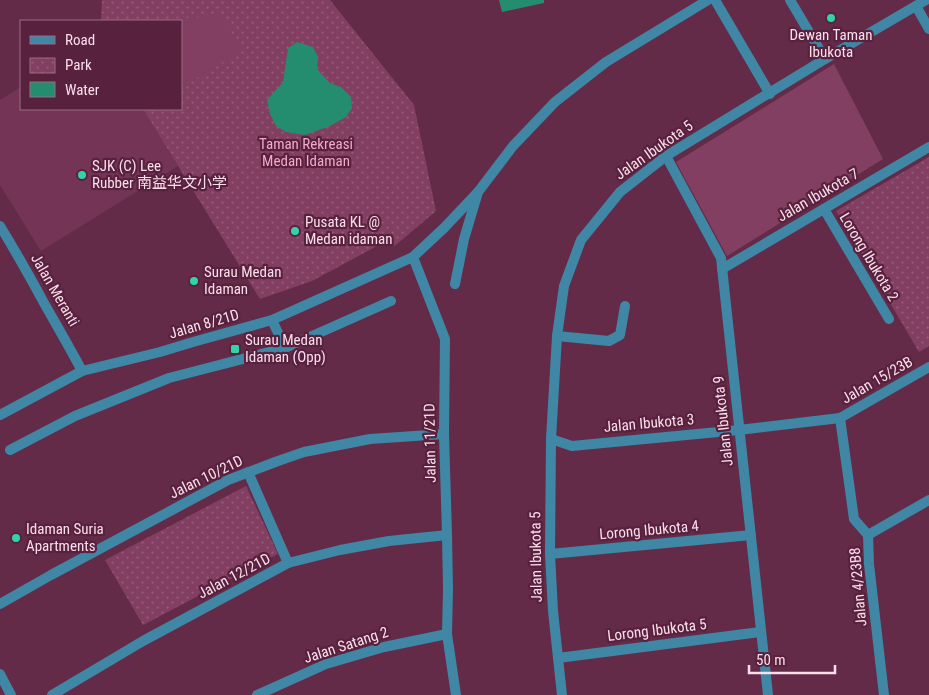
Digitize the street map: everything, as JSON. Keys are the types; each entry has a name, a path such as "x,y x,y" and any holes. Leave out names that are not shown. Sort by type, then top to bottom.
{"street":[{"path":"455,284 464,238 478,192 512,146 555,102 606,62 708,0"},
{"path":"715,0 770,94"},
{"path":"790,0 824,60"},
{"name":"Jalan Ibukota 5","path":"562,695 553,611 550,554 551,439 557,336 564,286 581,240 620,192 666,156 926,0"},
{"path":"916,6 929,29"},
{"name":"Jalan Ibukota 7","path":"722,269 929,147"},
{"name":"Jalan Ibukota 9","path":"666,156 721,258 768,695"},
{"name":"Jalan 8/21D","path":"0,415 82,371 160,352 274,319 413,257 478,192"},
{"name":"Lorong Ibukota 2","path":"824,209 889,320"},
{"name":"Jalan Meranti","path":"0,226 24,265 82,371"},
{"name":"Jalan 11/21D","path":"413,257 445,338 444,434 448,535 447,634 456,695"},
{"path":"10,450 75,416 169,378 288,347 391,301"},
{"path":"557,336 609,342 620,335 625,306"},
{"path":"274,319 288,347"},
{"name":"Jalan 15/23B","path":"840,418 929,367"},
{"path":"840,418 854,519 868,535 929,500"},
{"name":"Jalan Ibukota 3","path":"551,439 572,446 840,418"},
{"name":"Jalan 10/21D","path":"0,604 228,480 248,472 314,450 370,439 444,434"},
{"path":"248,472 288,563"},
{"name":"Jalan 12/21D","path":"52,695 147,639 288,563 370,544 448,535"},
{"name":"Lorong Ibukota 4","path":"550,554 751,535"},
{"name":"Jalan 4/23B8","path":"868,535 869,564 884,695"},
{"name":"Lorong Ibukota 5","path":"558,658 760,632"},
{"name":"Jalan Satang 2","path":"257,695 326,664 384,647 447,634"},
{"path":"0,674 11,695"}],"shaded area":[{"name":"SJK (C) Lee Rubber 南益华文小学","path":"20,88 20,110 144,110 178,166 41,251 0,185 0,100"}],"green space":[{"name":"Taman Rekreasi Medan Idaman","path":"102,0 330,0 414,105 436,211 394,246 390,239 312,281 260,299 144,110 182,110 182,20 101,20"},
{"path":"221,16 243,50 182,87 182,20 149,20"},
{"path":"834,64 883,159 727,256 676,162"},
{"path":"929,157 929,346 919,352 836,211"},
{"path":"246,486 278,554 143,625 105,560"}],"water":[{"path":"499,0 544,0 544,3 502,12"},
{"path":"297,42 313,47 318,57 317,69 330,83 341,87 351,97 352,108 346,117 330,126 305,135 286,132 276,126 270,114 267,100 283,82 288,48"}],"place":[{"name":"Dewan Taman Ibukota","path":"831,18"},
{"name":"SJK (C) Lee Rubber 南益华文小学","path":"82,175"},
{"name":"Pusata KL @ Medan idaman","path":"295,231"},
{"name":"Surau Medan Idaman","path":"194,281"},
{"name":"Surau Medan Idaman (Opp)","path":"235,349"},
{"name":"Idaman Suria Apartments","path":"16,538"}]}
